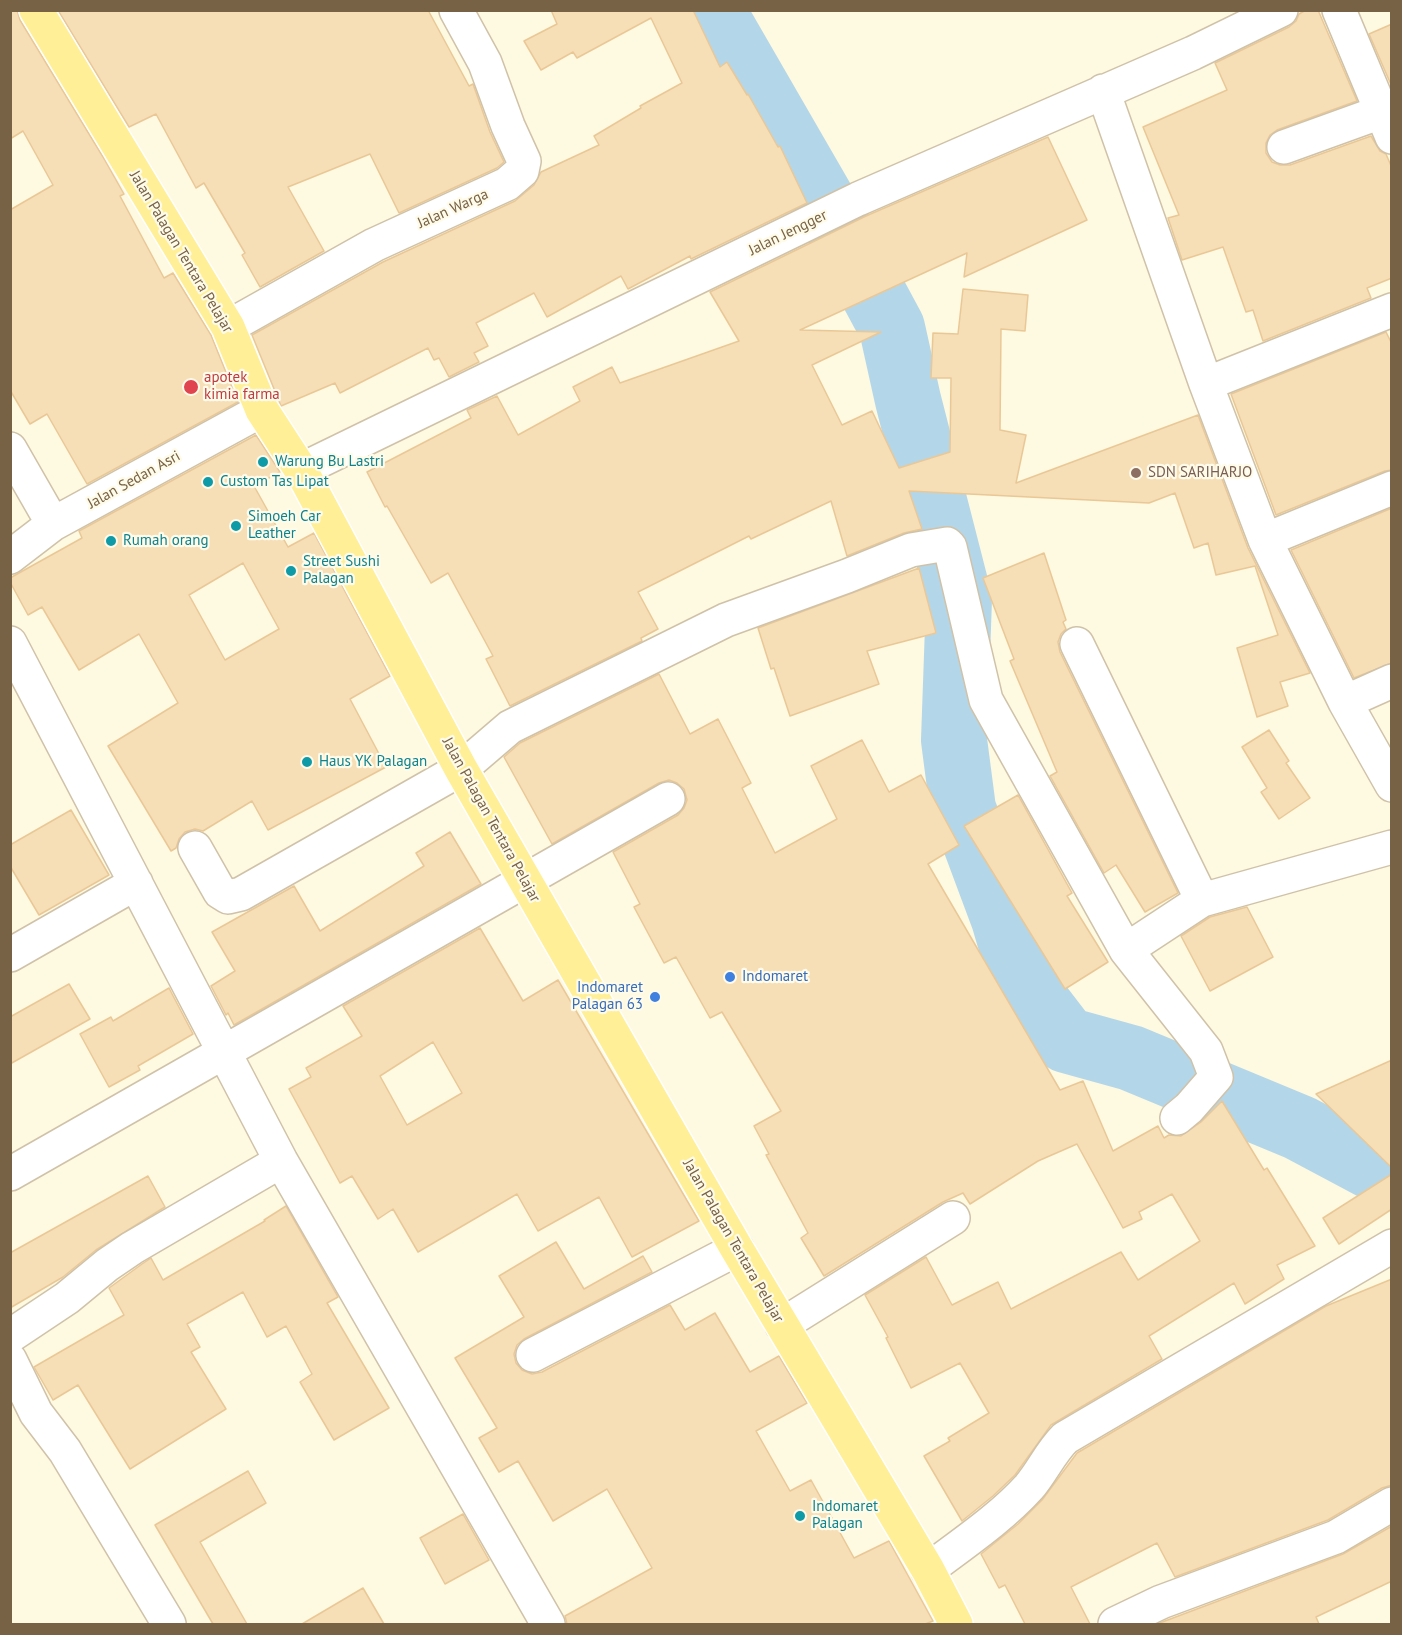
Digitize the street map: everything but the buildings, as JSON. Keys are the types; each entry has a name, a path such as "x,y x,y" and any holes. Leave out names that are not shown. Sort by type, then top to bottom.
{"main road":[{"name":"Jalan Palagan Tentara Pelajar","path":"42,13 228,327 262,410 301,470 461,769 736,1249 928,1570 956,1624"}],"street":[{"name":"Jalan Warga","path":"228,327 374,244 507,184 522,171 524,161 507,126 485,63 456,10"},
{"name":"Jalan Jengger","path":"301,470 858,199 1193,53 1281,10"},
{"path":"1284,147 1388,125 1339,10"},
{"path":"1103,91 1206,384 1265,540 1346,702 1392,785"},
{"path":"1206,384 1392,310"},
{"name":"Jalan Sedan Asri","path":"10,556 52,524 262,410"},
{"path":"10,449 52,524"},
{"path":"1265,540 1392,488"},
{"path":"195,848 220,892 228,897 241,894 461,769 510,727 726,620 911,550 947,544 950,548 970,627 986,700 1126,950 1206,1051 1216,1077 1183,1113"},
{"path":"10,643 281,1161 548,1624"},
{"path":"1077,644 1202,900"},
{"path":"1346,702 1392,681"},
{"path":"10,1174 668,799"},
{"path":"1126,950 1202,900 1392,847"},
{"path":"10,955 136,883"},
{"path":"10,1336 67,1298 132,1248 281,1161"},
{"path":"782,1325 953,1218"},
{"path":"928,1570 1012,1504 1030,1485 1053,1451 1065,1438 1392,1246"},
{"path":"533,1355 736,1249"},
{"path":"10,1360 36,1413 65,1451 169,1624"},
{"path":"1116,1624 1161,1602 1336,1537 1392,1504"}],"waterway":[{"path":"712,10 842,235 892,328 959,599 954,740 963,809 1004,919 1023,984 1066,1040 1131,1058 1300,1128 1392,1177"}],"place":[{"name":"apotek kimia farma","path":"191,387"},
{"name":"Warung Bu Lastri","path":"263,462"},
{"name":"SDN SARIHARJO","path":"1136,473"},
{"name":"Custom Tas Lipat","path":"208,482"},
{"name":"Simoeh Car Leather","path":"236,526"},
{"name":"Rumah orang","path":"111,541"},
{"name":"Street Sushi Palagan","path":"291,571"},
{"name":"Haus YK Palagan","path":"307,762"},
{"name":"Indomaret","path":"730,977"},
{"name":"Indomaret Palagan 63","path":"655,997"},
{"name":"Indomaret Palagan","path":"800,1516"}]}
